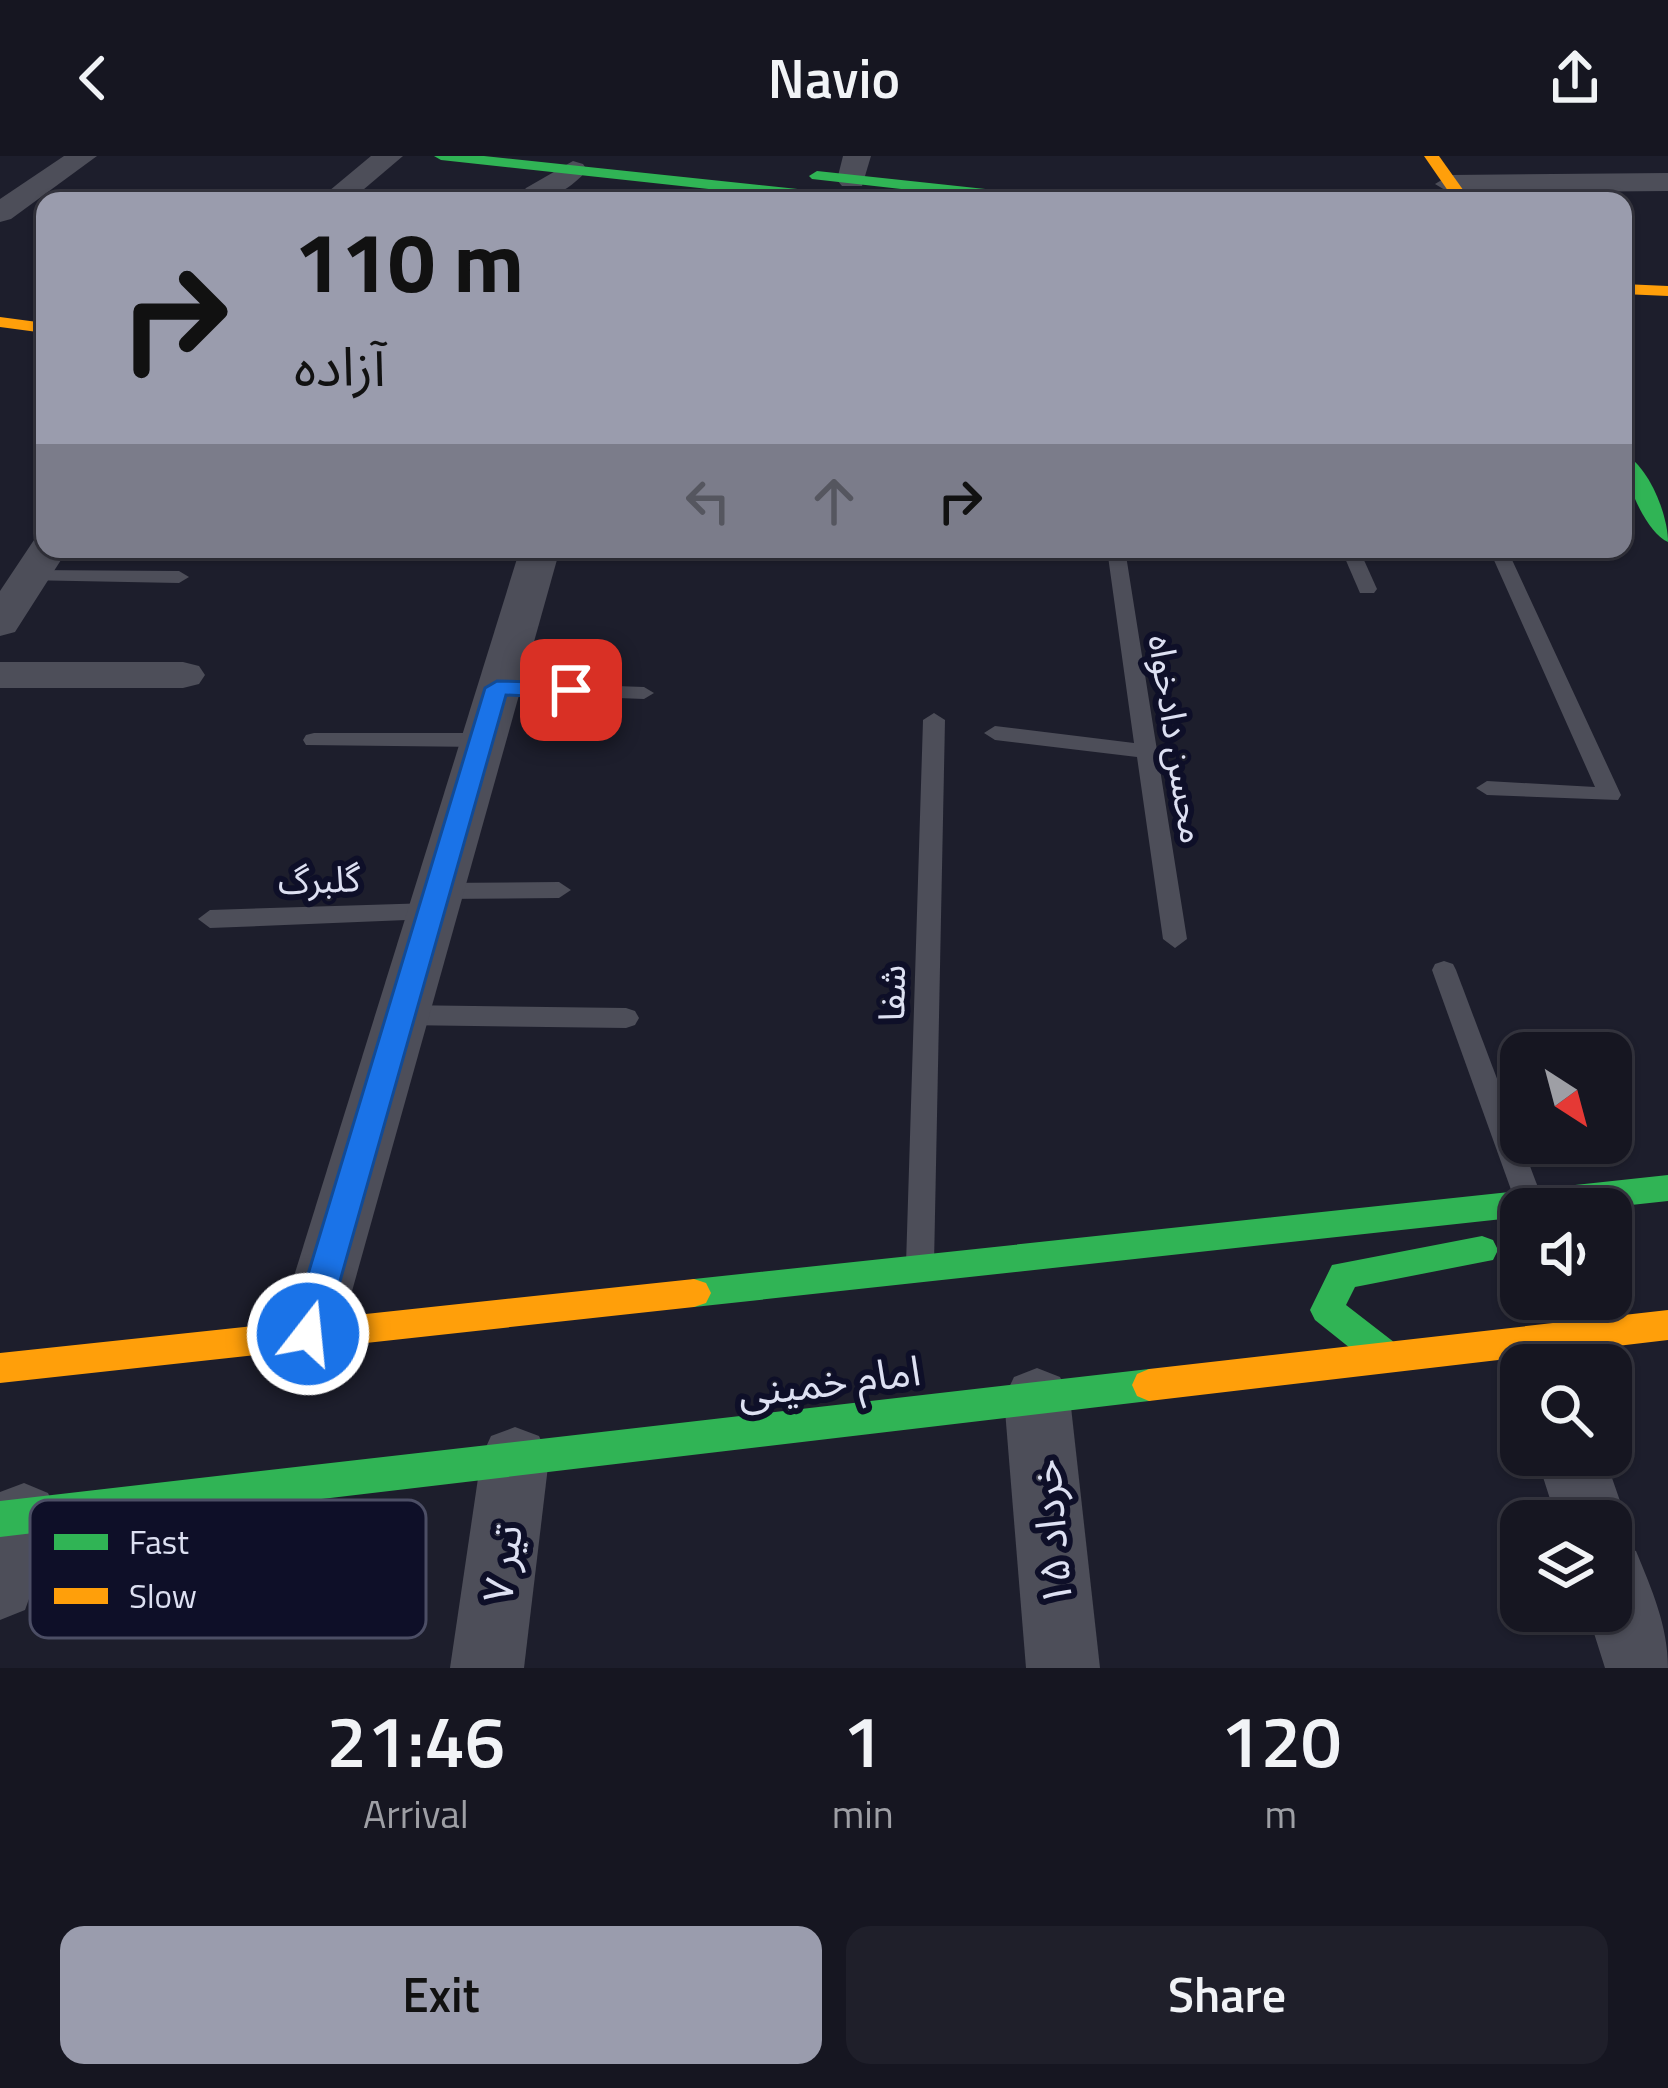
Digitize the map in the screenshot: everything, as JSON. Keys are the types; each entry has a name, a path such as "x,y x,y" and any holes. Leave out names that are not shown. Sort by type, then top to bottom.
{"main road":[{"path":"441,156 718,192"},
{"path":"629,156 973,192"},
{"path":"1431,156 1457,192"},
{"path":"748,192 858,179"},
{"path":"1632,262 1653,262"},
{"path":"1632,289 1668,291"},
{"path":"0,322 36,327"},
{"path":"1632,467 1668,467"},
{"path":"1632,477 1668,536"},
{"path":"1632,1192 1668,1188"},
{"path":"0,1367 1500,1207"},
{"path":"1387,1357 1328,1310 1344,1275 1500,1247"},
{"name":"امام خمینی","path":"1578,1344 1668,1325"},
{"name":"امام خمینی","path":"157,1500 1387,1357 1500,1354"}],"street":[{"path":"16,203 83,156"},
{"path":"343,192 389,156"},
{"path":"539,192 573,170"},
{"path":"1457,192 1668,182"},
{"path":"308,1334 537,558"},
{"path":"0,622 39,562"},
{"path":"0,675 183,675"},
{"name":"۱۵ خرداد","path":"1037,1398 1063,1668"},
{"name":"۷ تیر","path":"487,1668 515,1458"},
{"path":"0,1585 12,1517"},
{"path":"1630,1632 1642,1668"}],"lane":[{"name":"محسن دادخواه","path":"1117,558 1174,939"},
{"path":"1354,558 1367,589"},
{"path":"1487,788 1610,795 1502,558"},
{"path":"39,562 179,577"},
{"path":"497,688 644,693"},
{"name":"شفا","path":"920,1268 934,720"},
{"path":"995,733 1147,751"},
{"path":"314,740 481,740"},
{"name":"گلبرگ","path":"210,919 559,890"},
{"path":"1444,970 1523,1188"},
{"path":"400,1015 626,1018"}],"traffic: fast":[{"path":"441,156 779,192"},
{"path":"817,176 967,192"},
{"path":"1632,474 1668,536"},
{"path":"694,1293 1668,1188"},
{"path":"1387,1357 1327,1310 1344,1275 1482,1250"},
{"path":"163,1500 1149,1385"},
{"path":"0,1519 30,1516"}],"traffic: slow":[{"path":"1431,156 1457,192"},
{"path":"1632,289 1668,291"},
{"path":"0,322 36,327"},
{"path":"0,1368 694,1293"},
{"path":"1149,1385 1668,1325"}],"route":[{"path":"308,1334 497,688 571,690"}]}
